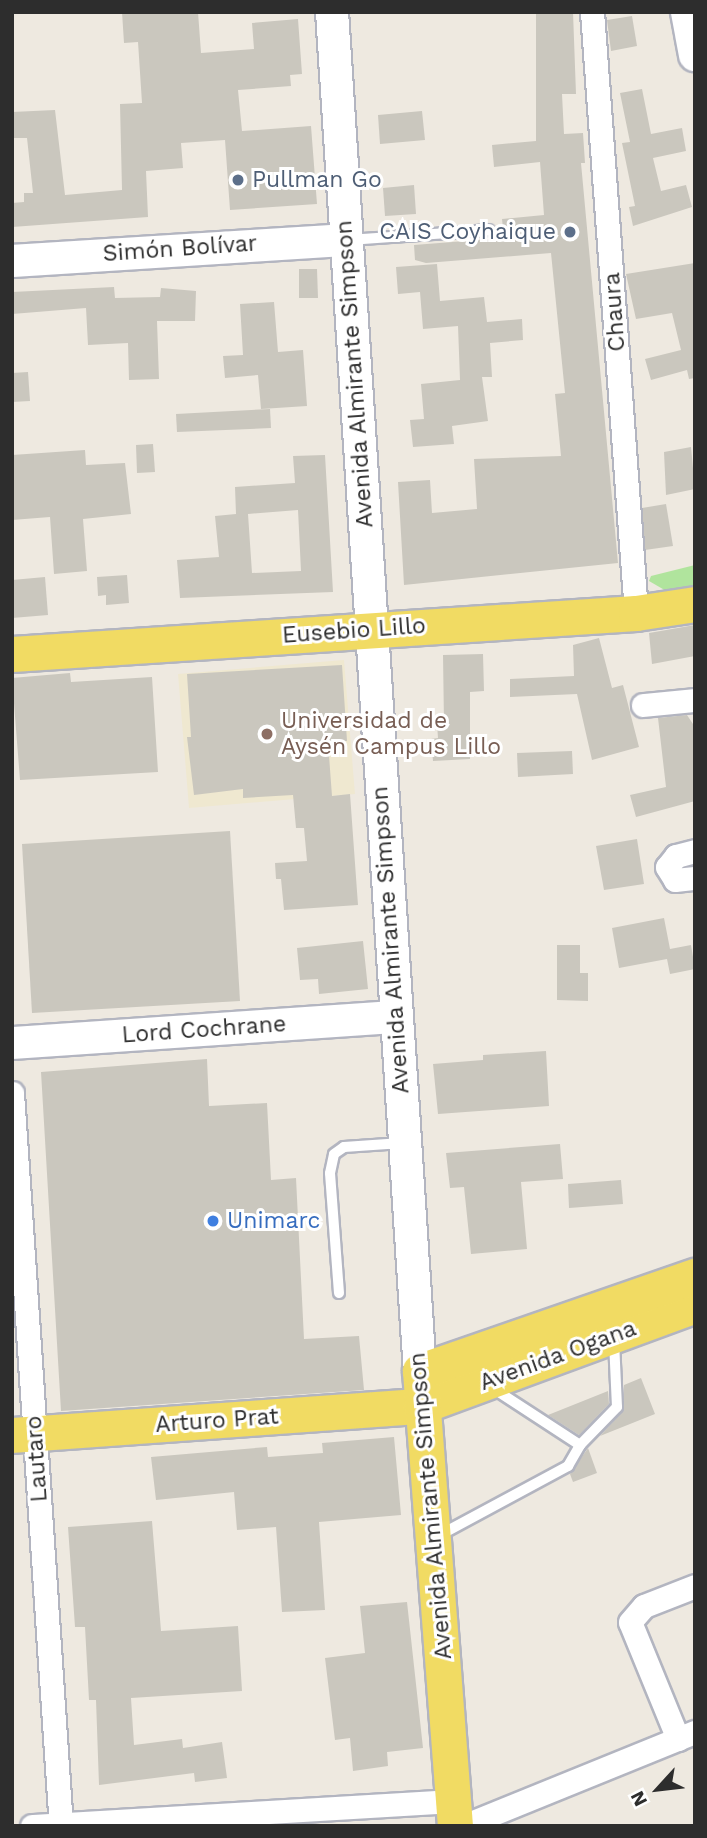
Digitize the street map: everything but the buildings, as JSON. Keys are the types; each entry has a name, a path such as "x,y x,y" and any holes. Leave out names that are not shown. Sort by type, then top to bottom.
{"main road":[{"name":"Avenida Almirante Simpson","path":"332,12 421,1406 458,1818"},
{"path":"687,12 695,55"},
{"name":"Simón Bolívar","path":"12,261 347,240"},
{"name":"Eusebio Lillo","path":"12,654 636,613 695,604"},
{"name":"Lord Cochrane","path":"12,1043 396,1017"},
{"name":"Avenida Ogana","path":"420,1371 695,1276"},
{"name":"Avenida Ogana","path":"421,1406 695,1305"},
{"name":"Arturo Prat","path":"24,1434 421,1406"}],"street":[{"name":"Chaura","path":"592,12 636,613"},
{"path":"643,705 695,700"},
{"path":"695,851 676,856 667,867 675,880 695,878"},
{"name":"Lautaro","path":"12,1093 24,1434 61,1825"},
{"path":"32,1826 458,1818 687,1735 630,1622 644,1606 695,1586"}],"lane":[{"path":"347,240 489,230"},
{"path":"339,1293 330,1173 334,1154 344,1147 404,1143"},
{"path":"433,1539 568,1466 580,1445 617,1407 613,1335"},
{"path":"485,1383 580,1445"}],"shaded area":[{"name":"Universidad de Aysén Campus Lillo","path":"344,660 355,794 189,808 178,674"}],"green space":[{"path":"695,565 695,589 668,592 649,581 651,576"}],"place":[{"name":"Pullman Go","path":"238,180"},
{"name":"CAIS Coyhaique","path":"570,232"},
{"name":"Universidad de Aysén Campus Lillo","path":"267,734"},
{"name":"Unimarc","path":"213,1221"}]}
